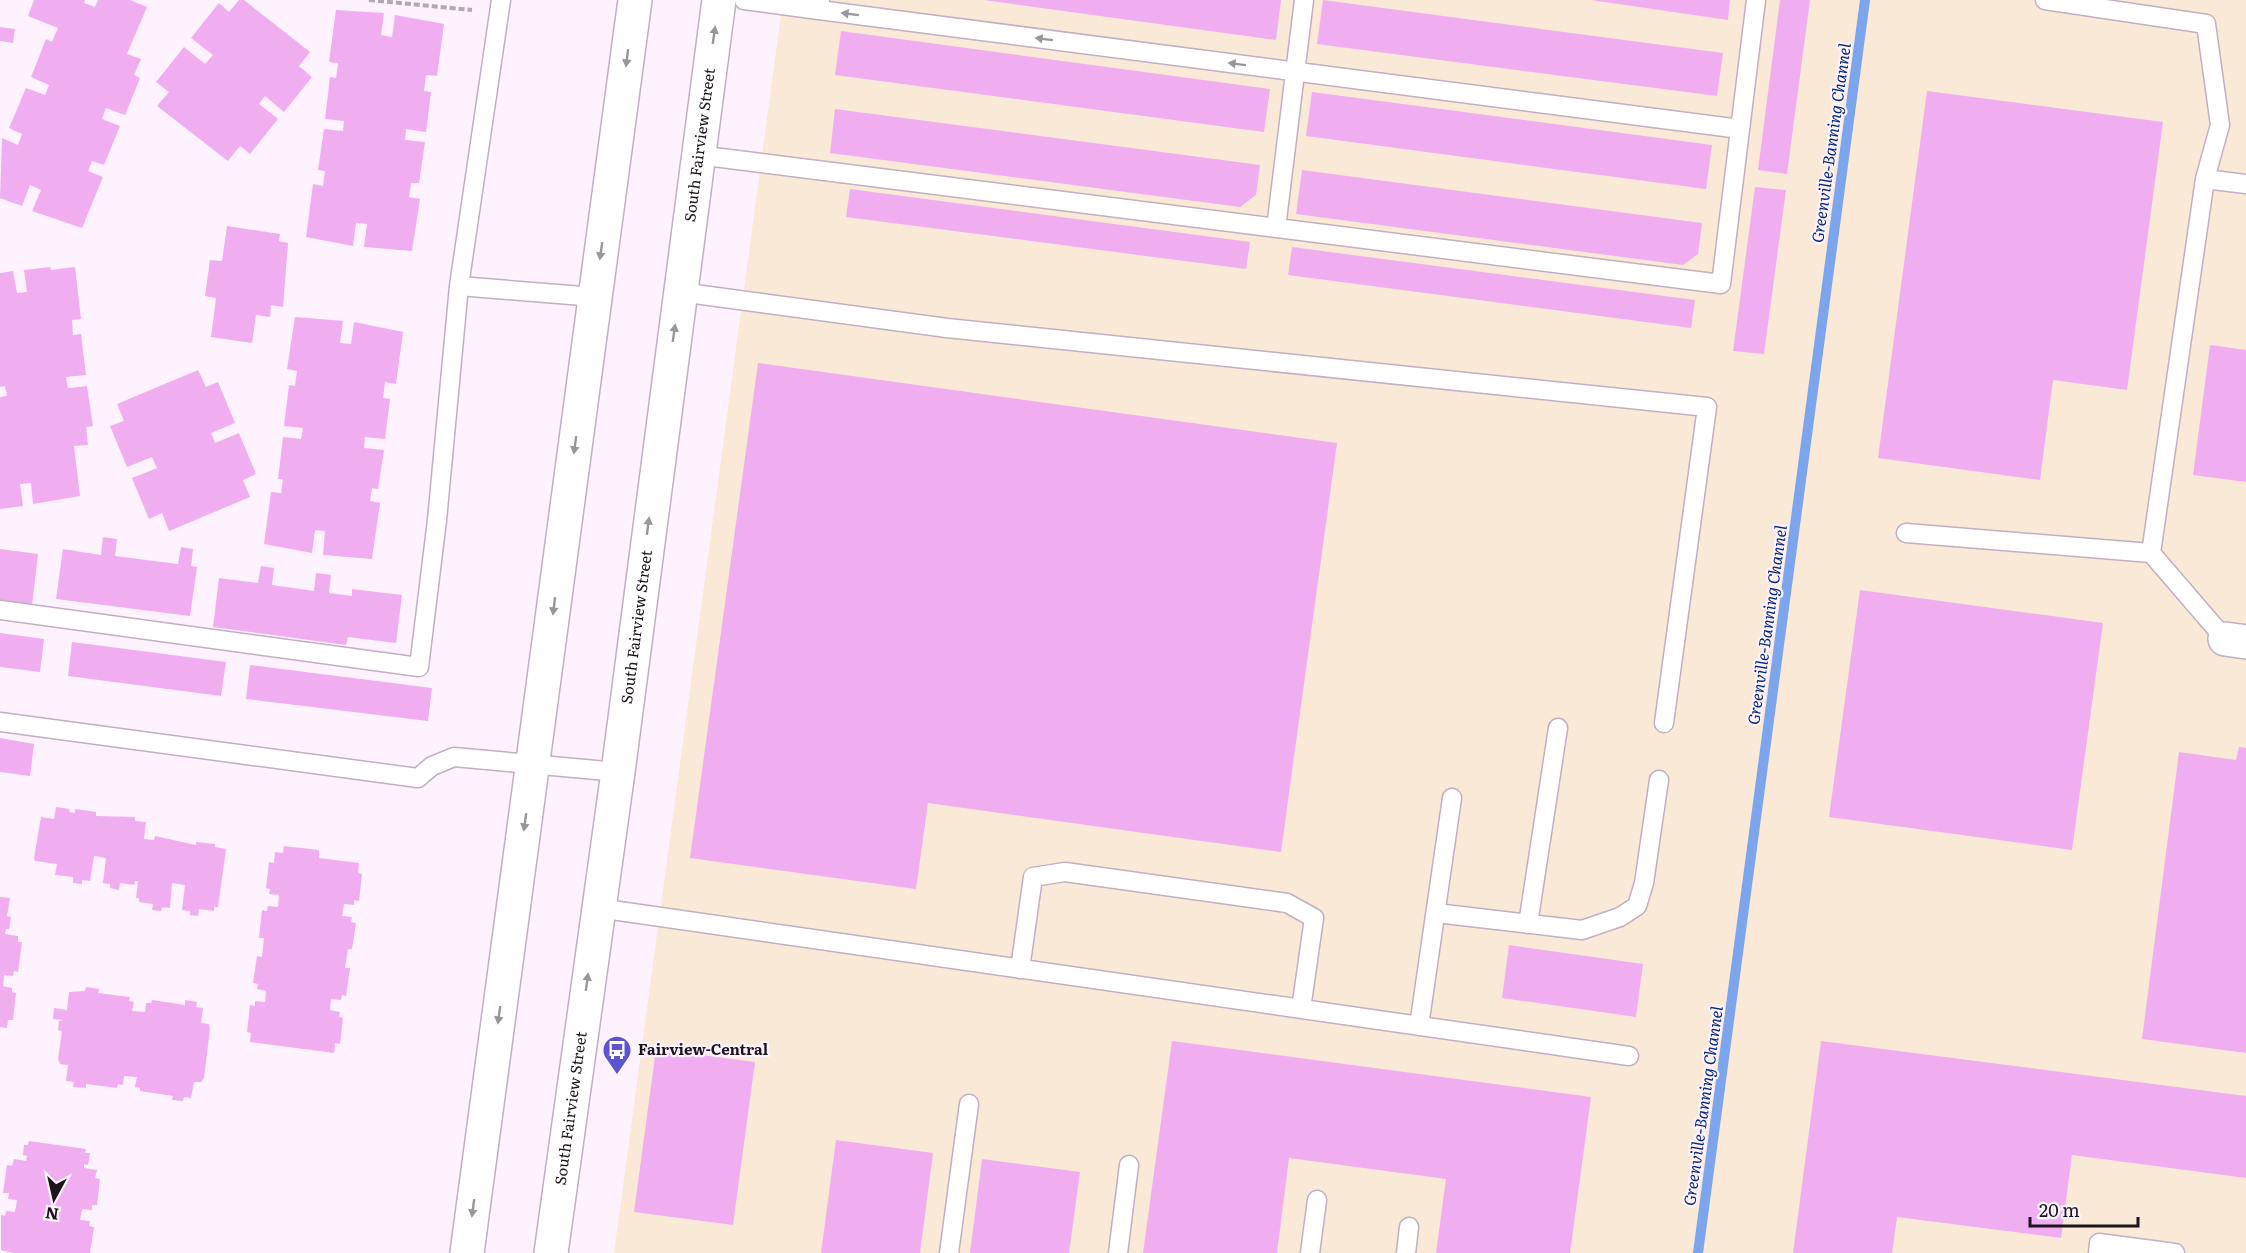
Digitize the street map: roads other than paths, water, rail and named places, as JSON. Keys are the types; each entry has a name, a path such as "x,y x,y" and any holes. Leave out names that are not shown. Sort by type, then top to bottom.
{"main road":[{"path":"467,1253 634,0"},
{"name":"South Fairview Street","path":"550,1253 618,772 719,0"}],"lane":[{"path":"744,0 819,5 1295,72 1740,129"},
{"path":"1276,228 1304,0"},
{"path":"698,155 1721,284 1756,0"},
{"path":"2045,0 2206,24 2220,125 2205,179 2151,553"},
{"path":"0,610 419,667 437,520 459,286 501,6"},
{"path":"2205,179 2246,184"},
{"path":"459,286 595,297"},
{"path":"680,292 947,328 1707,407 1664,723"},
{"path":"1906,533 2151,553 2236,641"},
{"path":"0,722 418,778 432,766 454,757 618,772"},
{"path":"1528,924 1558,728"},
{"path":"1436,913 1582,930 1620,917 1637,906 1644,883 1659,780"},
{"path":"1419,1026 1452,798"},
{"path":"1020,969 1033,877 1065,872 1287,903 1314,918 1301,1009"},
{"path":"598,908 1629,1056"},
{"path":"949,1253 969,1104"},
{"path":"1118,1253 1129,1165"},
{"path":"1310,1253 1317,1200"},
{"path":"1406,1253 1409,1227"},
{"path":"2098,1253 2099,1243 2175,1253"}],"waterway":[{"name":"Greenville-Banning Channel","path":"1698,1253 1865,0"}],"place":[{"name":"Fairview-Central","path":"617,1076"}]}
